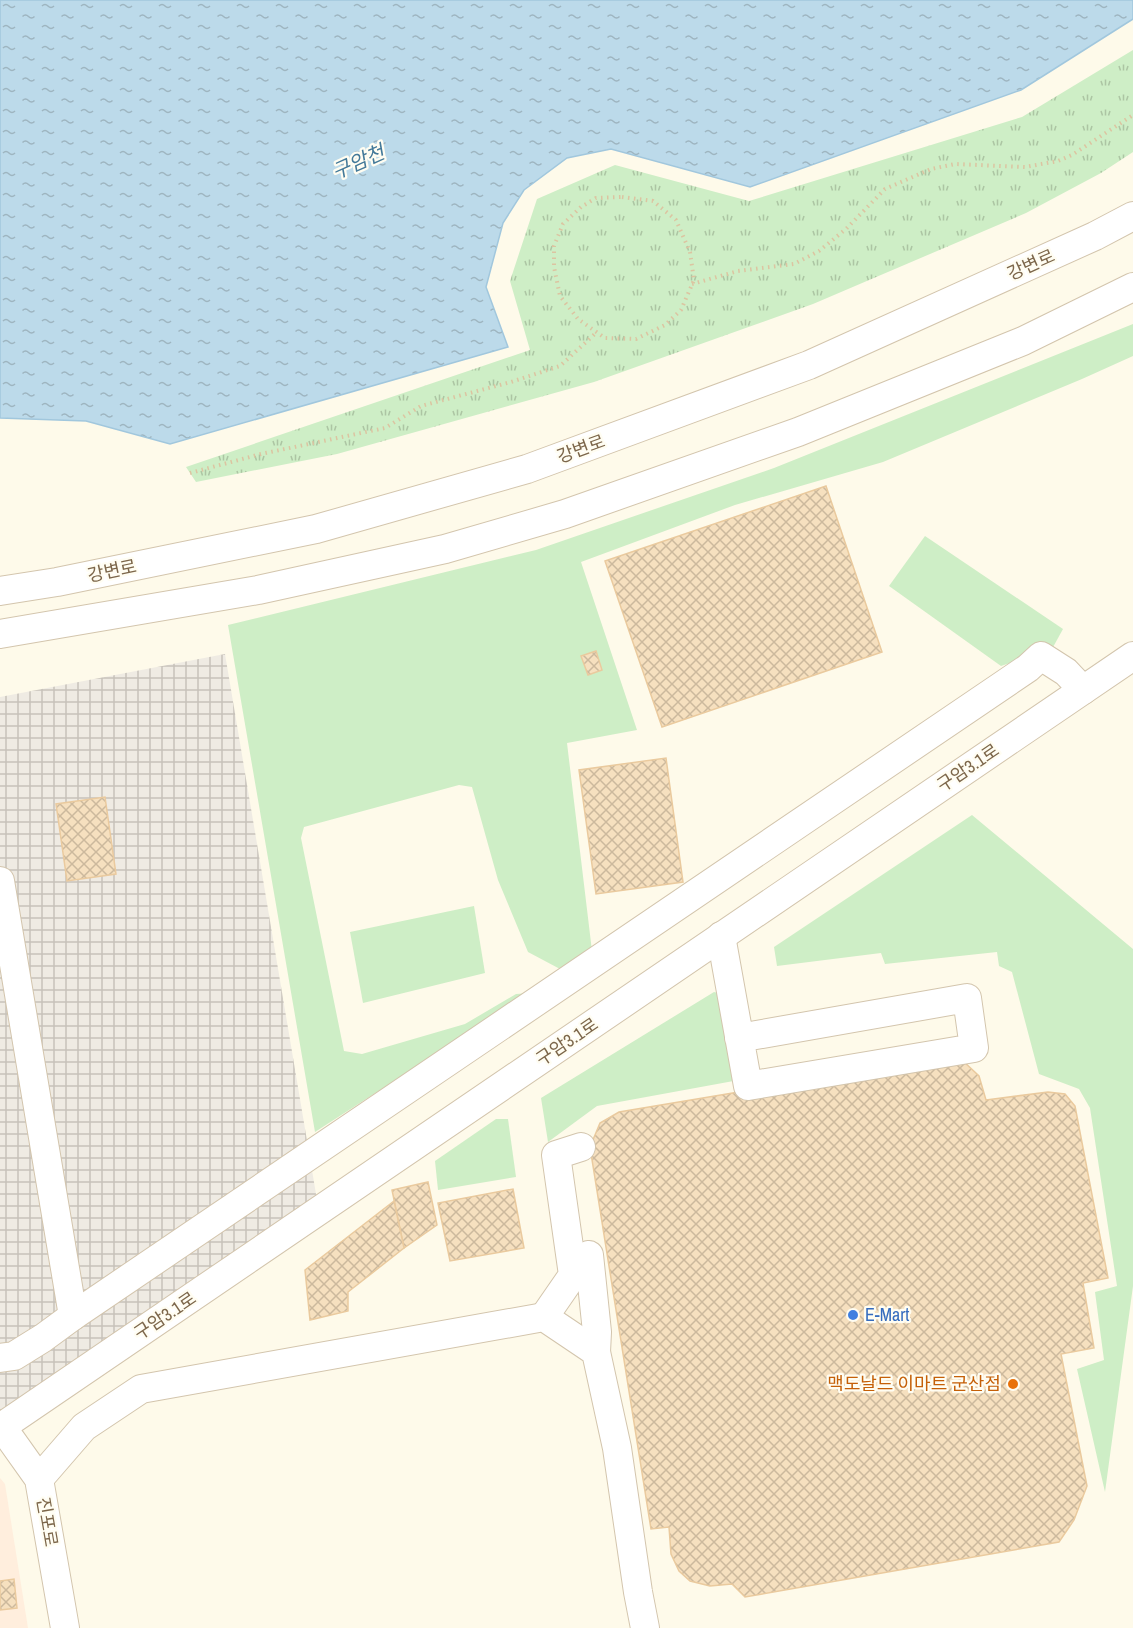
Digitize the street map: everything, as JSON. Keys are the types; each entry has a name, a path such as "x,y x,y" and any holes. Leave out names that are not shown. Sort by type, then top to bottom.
{"street":[{"name":"강변로","path":"0,591 57,582 316,529 527,469 808,364 1095,236 1133,216"},
{"path":"0,634 258,590 445,549 565,514 798,432 1023,341 1133,287"},
{"path":"0,1358 14,1356 43,1338 1019,675 1041,656 1066,672 1083,690"},
{"name":"구암3.1로","path":"1,1427 1133,656"},
{"path":"0,881 73,1316"},
{"path":"721,936 739,1038 748,1086 974,1048 967,998 739,1038"},
{"path":"544,1317 573,1275 556,1155 581,1147"},
{"path":"589,1255 597,1332 596,1352 617,1448 645,1628"},
{"path":"39,1479 84,1427 141,1389 544,1317 596,1352"},
{"name":"진포로","path":"1,1427 39,1479 65,1628"}],"path":[{"path":"692,284 738,271 794,264 819,250 846,229 885,189 931,169 955,164 1025,167 1058,161 1072,156 1133,115"},
{"path":"622,197 653,201 676,220 690,252 694,280 692,284 681,310 665,326 636,339 605,338 578,319 560,296 554,267 554,246 563,224 581,207 596,198 622,197"},
{"path":"190,472 261,454 385,428 421,406 511,382 560,366 597,332"}],"shaded area":[{"path":"225,654 317,1200 0,1412 0,697"},
{"path":"0,1478 5,1484 28,1628 0,1628"}],"green space":[{"path":"1133,50 1133,152 1101,173 1026,213 813,304 594,382 337,454 196,482 186,467 530,350 510,281 537,199 615,165 749,201 1022,117"},
{"path":"1133,324 1133,356 1082,379 883,462 735,505 581,562 637,730 567,743 592,951 560,969 528,952 498,880 472,787 459,785 304,827 301,838 344,1051 362,1054 465,1024 516,994 530,993 315,1132 228,625 536,550 774,468"},
{"path":"925,536 1063,629 1052,649 1001,666 889,586"},
{"path":"972,815 1133,949 1133,1286 1105,1492 1077,1369 1104,1360 1095,1292 1117,1286 1090,1108 1079,1089 1039,1074 1012,972 999,966 997,952 885,964 881,953 777,966 774,947"},
{"path":"474,906 485,973 363,1003 350,932"},
{"path":"714,992 725,995 739,1080 597,1106 548,1142 541,1098"},
{"path":"496,1119 508,1119 516,1177 438,1190 435,1161"}],"water":[{"name":"구암천","path":"0,0 1133,0 1133,19 1021,90 750,187 611,149 567,158 524,190 503,223 486,287 508,347 170,444 86,421 0,418"}],"building":[{"path":"826,486 882,652 662,727 605,561"},
{"path":"596,651 602,670 588,675 581,656"},
{"path":"666,758 683,882 596,894 579,770"},
{"path":"105,797 116,874 67,881 56,804"},
{"name":"E-Mart","path":"943,1058 963,1061 979,1076 986,1100 1048,1092 1065,1094 1075,1106 1108,1278 1083,1283 1094,1348 1061,1354 1087,1486 1074,1520 1059,1542 745,1597 732,1584 710,1586 690,1581 679,1571 671,1554 669,1527 651,1529 590,1147 600,1123 619,1112"},
{"path":"428,1182 437,1225 404,1248 392,1190"},
{"path":"513,1189 524,1248 450,1261 438,1203"},
{"path":"394,1201 404,1248 348,1292 348,1311 310,1320 305,1270"},
{"path":"14,1579 17,1608 0,1610 0,1581"}],"place":[{"name":"E-Mart","path":"853,1315"},
{"name":"맥도날드 이마트 군산점","path":"1013,1384"}]}
